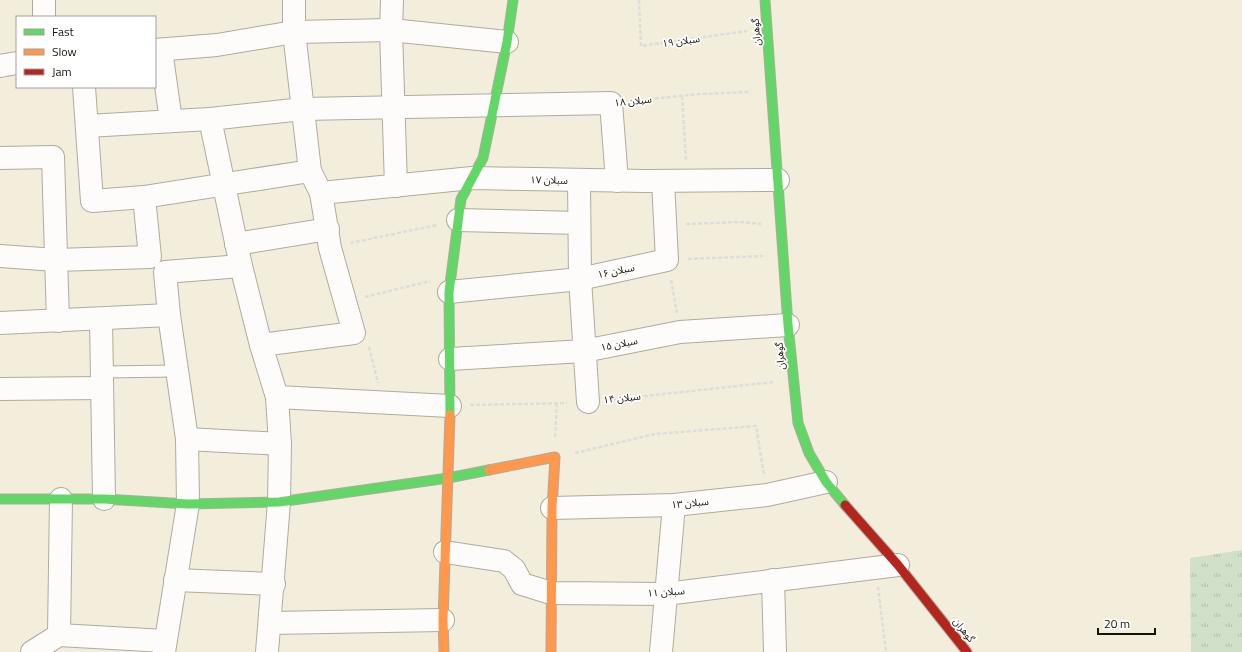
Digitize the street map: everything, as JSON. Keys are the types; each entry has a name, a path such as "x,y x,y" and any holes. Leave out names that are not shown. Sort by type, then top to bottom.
{"street":[{"path":"44,0 44,16"},
{"path":"261,345 354,333 329,238 321,193 310,171 294,32 294,0"},
{"path":"392,0 391,30 396,186"},
{"path":"444,652 443,620 450,406 450,284 461,199 482,158 494,105 513,0"},
{"name":"گوهران","path":"765,0 788,324 798,422 809,453 826,482 858,522 898,565 967,652"},
{"path":"171,121 158,50 217,45 294,32 391,30 506,42"},
{"path":"0,66 16,63"},
{"path":"84,88 92,201 144,197 224,186 310,171"},
{"path":"611,103 617,181"},
{"name":"سبلان ۱۸","path":"87,126 210,119 302,109 611,103"},
{"path":"210,119 241,266 261,345 277,397 280,444 279,502 274,584 267,652"},
{"path":"0,158 53,157 58,321"},
{"name":"سبلان ۱۷","path":"321,193 472,178 617,181 778,180"},
{"path":"579,180 580,280 588,402"},
{"path":"663,181 667,260"},
{"path":"0,256 56,260 150,257 144,197"},
{"path":"458,220 579,223"},
{"path":"236,244 329,238"},
{"name":"سبلان ۱۶","path":"450,284 580,280 667,260"},
{"path":"32,652 59,635 165,646 188,504 187,439 169,315 165,272 241,266"},
{"path":"0,323 169,315"},
{"path":"101,319 104,499"},
{"name":"سبلان ۱۵","path":"450,359 584,351 680,332 788,324"},
{"path":"0,389 102,380"},
{"path":"277,397 450,406"},
{"path":"187,439 280,444"},
{"path":"0,499 104,499 188,504 279,502 448,478 555,457 552,508 551,652"},
{"name":"سبلان ۱۳","path":"552,508 674,505 767,495 826,482"},
{"path":"59,635 61,499"},
{"path":"661,652 674,505"},
{"name":"سبلان ۱۱","path":"446,552 504,561 514,570 522,584 551,593 666,594 876,566 898,565"},
{"path":"175,580 274,584"},
{"path":"773,580 775,652"},
{"path":"270,623 443,620"}],"lane":[{"path":"102,380 177,371"}],"path":[{"name":"سبلان ۱۹","path":"639,0 641,46 767,28"},
{"name":"سبلان ۱۸","path":"611,103 682,96 771,91"},
{"path":"682,96 688,181"},
{"path":"329,238 458,220"},
{"path":"665,225 742,222 781,226"},
{"path":"680,332 667,260 783,256"},
{"path":"345,302 450,284"},
{"path":"354,333 365,334 384,402"},
{"name":"سبلان ۱۴","path":"450,406 588,402 793,380"},
{"path":"557,403 555,457 655,434 756,426 767,495"},
{"path":"876,566 886,652"}],"green space":[{"path":"1242,550 1242,652 1191,652 1190,558"}],"traffic: fast":[{"path":"450,415 449,292 461,199 483,158 507,42 513,0"},
{"path":"765,0 788,325 798,423 809,453 826,482 845,505"},
{"path":"0,499 104,499 188,504 279,502 448,478 489,470"}],"traffic: slow":[{"path":"444,652 443,620 450,415"},
{"path":"489,470 555,457 552,508 551,652"}],"traffic: jam":[{"path":"845,505 898,565 967,652"}]}
